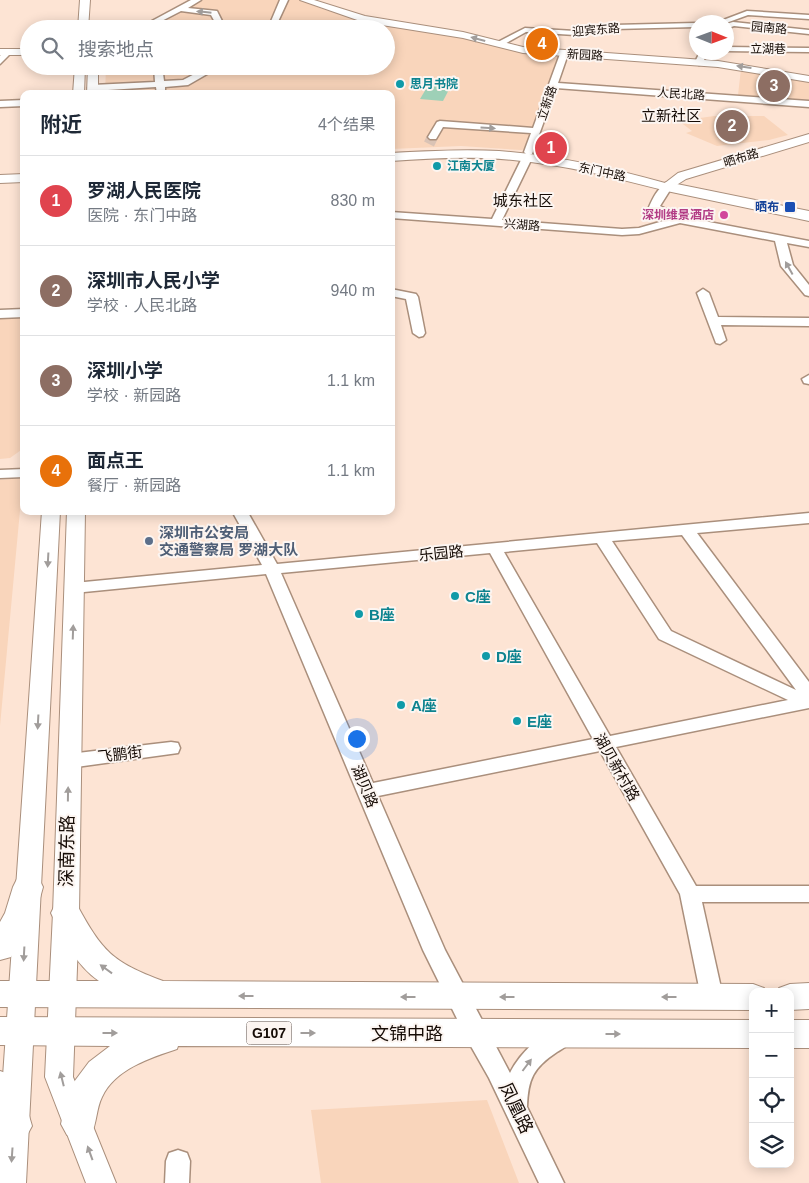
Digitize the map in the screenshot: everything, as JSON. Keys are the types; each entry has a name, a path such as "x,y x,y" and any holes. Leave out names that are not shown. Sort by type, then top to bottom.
{"highway":[{"name":"东门中路","path":"671,184 809,209"},
{"name":"东门中路","path":"671,184 809,216"},
{"path":"0,948 20,916 28,887"},
{"path":"66,913 76,936 102,967 120,978 166,996"},
{"path":"11,994 749,997"},
{"path":"794,996 809,996"},
{"name":"G107","path":"10,1031 62,1032"},
{"name":"文锦中路","path":"62,1032 749,1034"},
{"path":"79,1124 86,1094 101,1071 117,1058 140,1047 164,1039 199,1033"},
{"path":"794,1034 809,1034"},
{"path":"0,1086 8,1102 14,1126"}],"main road":[{"path":"84,20 85,0"},
{"name":"新园路","path":"305,0 369,20"},
{"path":"95,13 95,20"},
{"name":"新园路","path":"395,24 462,35 523,50 699,62 748,68 809,80"},
{"path":"1,56 20,55"},
{"path":"78,90 79,75"},
{"path":"92,90 93,75"},
{"name":"晒布路","path":"671,184 809,140"},
{"name":"东门中路","path":"395,150 430,143 488,149 528,155 671,184"},
{"name":"东门中路","path":"395,157 460,154 528,155"},
{"path":"0,179 20,178"},
{"path":"0,184 20,183"},
{"path":"10,1183 14,1126 10,1031 11,994 28,887 51,515"},
{"name":"深南东路","path":"76,515 66,913 59,1077 101,1183"}],"street":[{"path":"162,20 197,0"},
{"path":"275,20 284,0"},
{"path":"180,9 214,13 218,20"},
{"path":"734,20 747,13 809,17"},
{"name":"迎宾东路","path":"498,44 525,30 575,33 614,27 689,25"},
{"name":"园南路","path":"734,26 809,32"},
{"name":"立湖巷","path":"734,48 809,50"},
{"name":"立新路","path":"495,222 528,155 564,54"},
{"path":"159,75 160,89"},
{"path":"126,90 160,89 189,82 201,75"},
{"name":"人民北路","path":"553,85 809,104"},
{"path":"0,104 20,103"},
{"path":"491,118 538,126"},
{"path":"430,143 440,124 538,126"},
{"path":"652,227 654,207 658,198 671,184"},
{"name":"兴湖路","path":"654,207 680,220 809,244"},
{"name":"兴湖路","path":"395,215 619,232 640,231 680,220"},
{"path":"780,239 787,266 809,292"},
{"path":"395,293 412,297 419,333"},
{"path":"704,293 720,340"},
{"path":"0,314 20,313"},
{"path":"713,320 809,322"},
{"path":"0,468 20,466"},
{"path":"0,474 20,472"},
{"name":"湖贝路","path":"241,515 272,569 434,950 476,1034"},
{"name":"乐园路","path":"74,588 809,518"},
{"path":"686,529 808,699"},
{"path":"601,537 664,635 808,699"},
{"name":"湖贝新村路","path":"494,548 690,894 712,997"},
{"path":"366,791 604,744 808,699"},
{"name":"飞鹏街","path":"69,760 171,748"},
{"path":"690,894 809,894"},
{"name":"凤凰路","path":"476,1034 498,1071 552,1183"},
{"path":"517,1110 515,1093 522,1071 541,1049 568,1034"}],"shaded area":[{"path":"193,0 302,0 322,9 362,20 157,20"},
{"path":"395,27 466,38 503,48 558,57 526,149 521,150 461,146 395,149 395,90 105,90 106,75 395,75"},
{"path":"741,69 809,81 809,100 738,95"},
{"path":"714,116 764,116 788,135 769,140 717,146 686,133 692,131 679,121"},
{"path":"20,317 20,451 10,458 0,459 0,319"},
{"path":"20,478 20,510 0,726 0,480"},
{"path":"487,1100 519,1183 321,1183 311,1110"}],"green space":[{"path":"432,79 454,80 443,101 420,99"}],"tunnel":[{"path":"429,144 432,138"}],"place":[{"name":"面点王","path":"542,44"},
{"name":"思月书院","path":"400,84"},
{"name":"深圳小学","path":"774,86"},
{"name":"深圳市人民小学","path":"732,126"},
{"name":"罗湖人民医院","path":"551,148"},
{"name":"江南大厦","path":"437,166"},
{"name":"晒布","path":"790,207"},
{"name":"深圳维景酒店","path":"724,215"},
{"name":"深圳市公安局 交通警察局 罗湖大队","path":"149,541"},
{"name":"C座","path":"455,596"},
{"name":"B座","path":"359,614"},
{"name":"D座","path":"486,656"},
{"name":"A座","path":"401,705"},
{"name":"E座","path":"517,721"}],"district":[{"name":"立新社区","path":"671,115"},
{"name":"城东社区","path":"523,200"}]}
